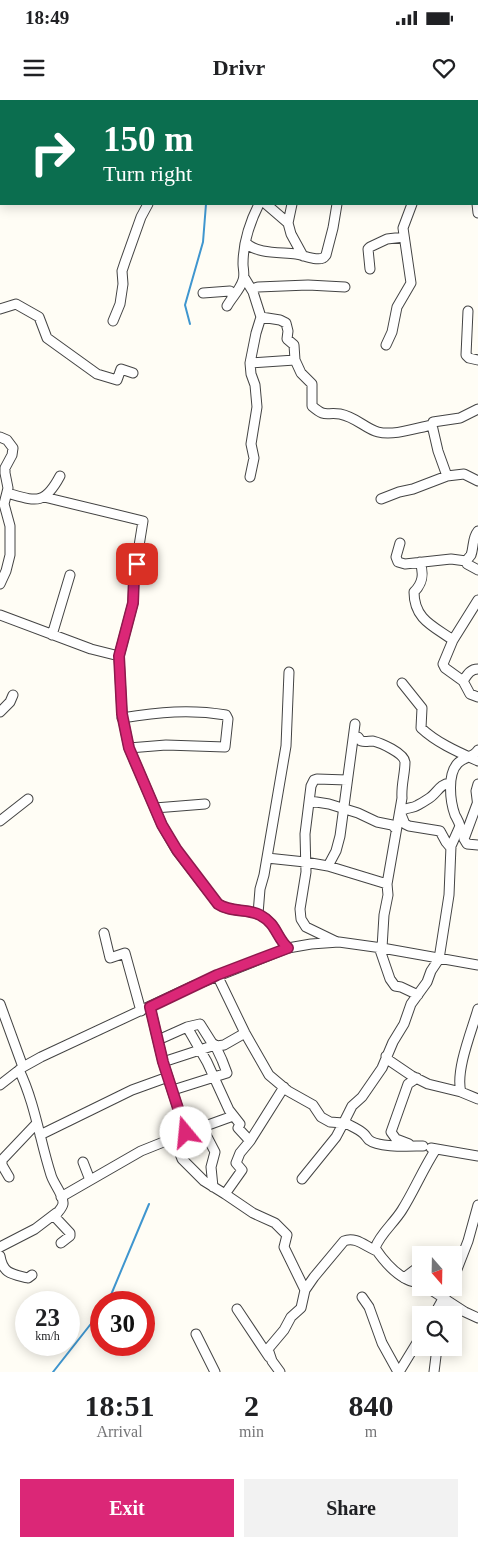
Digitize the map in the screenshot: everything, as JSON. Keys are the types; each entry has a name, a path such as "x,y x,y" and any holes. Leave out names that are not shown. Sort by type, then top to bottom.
{"street":[{"path":"113,322 120,304 123,284 122,271 141,217 147,205"},
{"path":"227,306 240,288 244,277 243,264 246,243 253,216 259,205"},
{"path":"267,205 288,223"},
{"path":"292,205 288,223 291,234 295,238 303,256"},
{"path":"246,243 249,247 274,253 324,258 333,228 337,205"},
{"path":"386,345 392,332 397,308 411,283 403,228 412,205"},
{"path":"370,269 368,249 370,247 387,240 404,237"},
{"path":"244,277 253,292 261,317 250,363 251,374 256,386 258,407 251,444 254,458 250,477"},
{"path":"253,292 258,287 308,285 345,287"},
{"path":"203,293 230,291 232,297"},
{"path":"0,308 16,304 39,317 45,336 97,374 117,380 121,369 133,373"},
{"path":"468,310 466,355 469,358 478,360"},
{"path":"261,317 280,320 286,323 288,330 287,339 294,345 295,360 301,373 312,384 312,406 325,415 339,414 359,420 377,432 396,432 432,425 433,422 460,418 478,409"},
{"path":"250,363 295,360"},
{"path":"432,425 447,476"},
{"path":"0,437 7,440 13,448 12,455 5,468 8,488 4,504 10,526 10,555 0,584"},
{"path":"381,499 447,476 464,474 478,481"},
{"path":"44,497 60,476"},
{"path":"5,494 33,500 44,497 143,522 134,577 133,603 119,656 122,718 129,748 162,825 177,850 218,904 225,909 258,914 272,923 283,943 288,948"},
{"path":"466,561 471,555 472,546 478,531"},
{"path":"400,543 396,556 398,562 405,564 451,559 466,561 478,570"},
{"path":"420,562 423,572 422,578 419,587 414,592 417,611 422,618 453,640"},
{"path":"52,635 70,574"},
{"path":"478,600 453,640 443,664 445,668 463,681 470,694 478,697"},
{"path":"0,615 91,649 119,656"},
{"path":"463,681 468,673 478,669"},
{"path":"258,914 260,889 286,746 289,672"},
{"path":"402,683 422,708 421,728 429,736 449,749 478,762"},
{"path":"0,712 10,702 12,695"},
{"path":"122,718 154,713 196,711 226,715 228,719 225,747 166,745 129,748"},
{"path":"328,866 336,851 340,836 354,724"},
{"path":"354,736 358,737 361,741 371,741 391,748 403,756 405,760 400,812 387,884 388,895 381,947 390,979 395,986 418,994"},
{"path":"460,828 455,815 450,776 455,767 467,756 476,754 478,750"},
{"path":"339,942 306,927 301,919 300,909 306,872 305,834 311,786 314,780 347,780"},
{"path":"400,812 403,809 418,805 434,794 438,788 447,783 450,784"},
{"path":"478,784 476,791 477,806 465,842 478,846"},
{"path":"0,821 28,799"},
{"path":"310,801 344,808 378,822 392,825 396,829"},
{"path":"155,808 205,804"},
{"path":"400,812 405,824 408,826 440,831 451,848"},
{"path":"302,1179 336,1137 352,1106 362,1096 382,1068 393,1042 404,1024 411,1004 439,959 449,895 452,842 460,828 468,823 472,817"},
{"path":"267,858 328,866 387,884"},
{"path":"104,932 110,958 125,953 141,1012"},
{"path":"0,1085 21,1069 217,975 288,948 339,942 381,947 478,965"},
{"path":"217,975 245,1032 270,1075 284,1087 313,1105 321,1117 330,1122 343,1123 356,1128 365,1134 368,1140 374,1143 395,1146 423,1146"},
{"path":"0,1004 2,1016 21,1069 37,1123 52,1180 63,1202 56,1213 35,1229 0,1247"},
{"path":"150,1007 163,1062 186,1133"},
{"path":"461,1092 463,1057 478,1009"},
{"path":"158,1040 187,1027 200,1024 215,1045 227,1073 173,1090"},
{"path":"187,1027 233,1116 240,1124 238,1128 250,1141"},
{"path":"163,1062 215,1045 224,1044 245,1032"},
{"path":"386,1056 387,1059 428,1084 461,1092 478,1099"},
{"path":"40,1135 132,1090 168,1077"},
{"path":"416,1078 408,1084 391,1132 396,1138 411,1145 478,1156"},
{"path":"225,1194 242,1170 236,1163 240,1153 250,1141 284,1087"},
{"path":"61,1197 141,1152 233,1116"},
{"path":"9,1177 1,1161 37,1123"},
{"path":"202,1127 215,1152 211,1167 213,1187"},
{"path":"174,1138 182,1159 204,1181 253,1213 276,1223 286,1235 284,1247 305,1290"},
{"path":"377,1251 375,1248 378,1241 403,1209 425,1164 436,1149"},
{"path":"83,1162 90,1180"},
{"path":"462,1255 478,1205"},
{"path":"56,1213 55,1217 70,1233 70,1236 61,1243"},
{"path":"272,1361 268,1349 284,1330 291,1317 301,1308 305,1290 318,1271 344,1241 356,1240 377,1251 393,1271 412,1282"},
{"path":"0,1256 4,1269 13,1274 28,1278 32,1275"},
{"path":"404,1278 412,1272"},
{"path":"441,1296 478,1318"},
{"path":"446,1306 447,1296"},
{"path":"362,1298 370,1307 382,1343 398,1372 412,1350"},
{"path":"442,1306 447,1300"},
{"path":"237,1309 280,1372"},
{"path":"196,1334 215,1372"},
{"path":"434,1372 436,1356"}],"waterway":[{"path":"190,324 185,305 203,242 206,205"},
{"path":"113,1291 149,1204"},
{"path":"53,1372 90,1325"}],"route":[{"path":"137,564 134,577 133,603 119,656 122,714 129,748 162,825 177,850 218,904 225,909 258,914 268,920 272,923 283,943 288,948 217,975 150,1007 163,1062 186,1133"}]}
